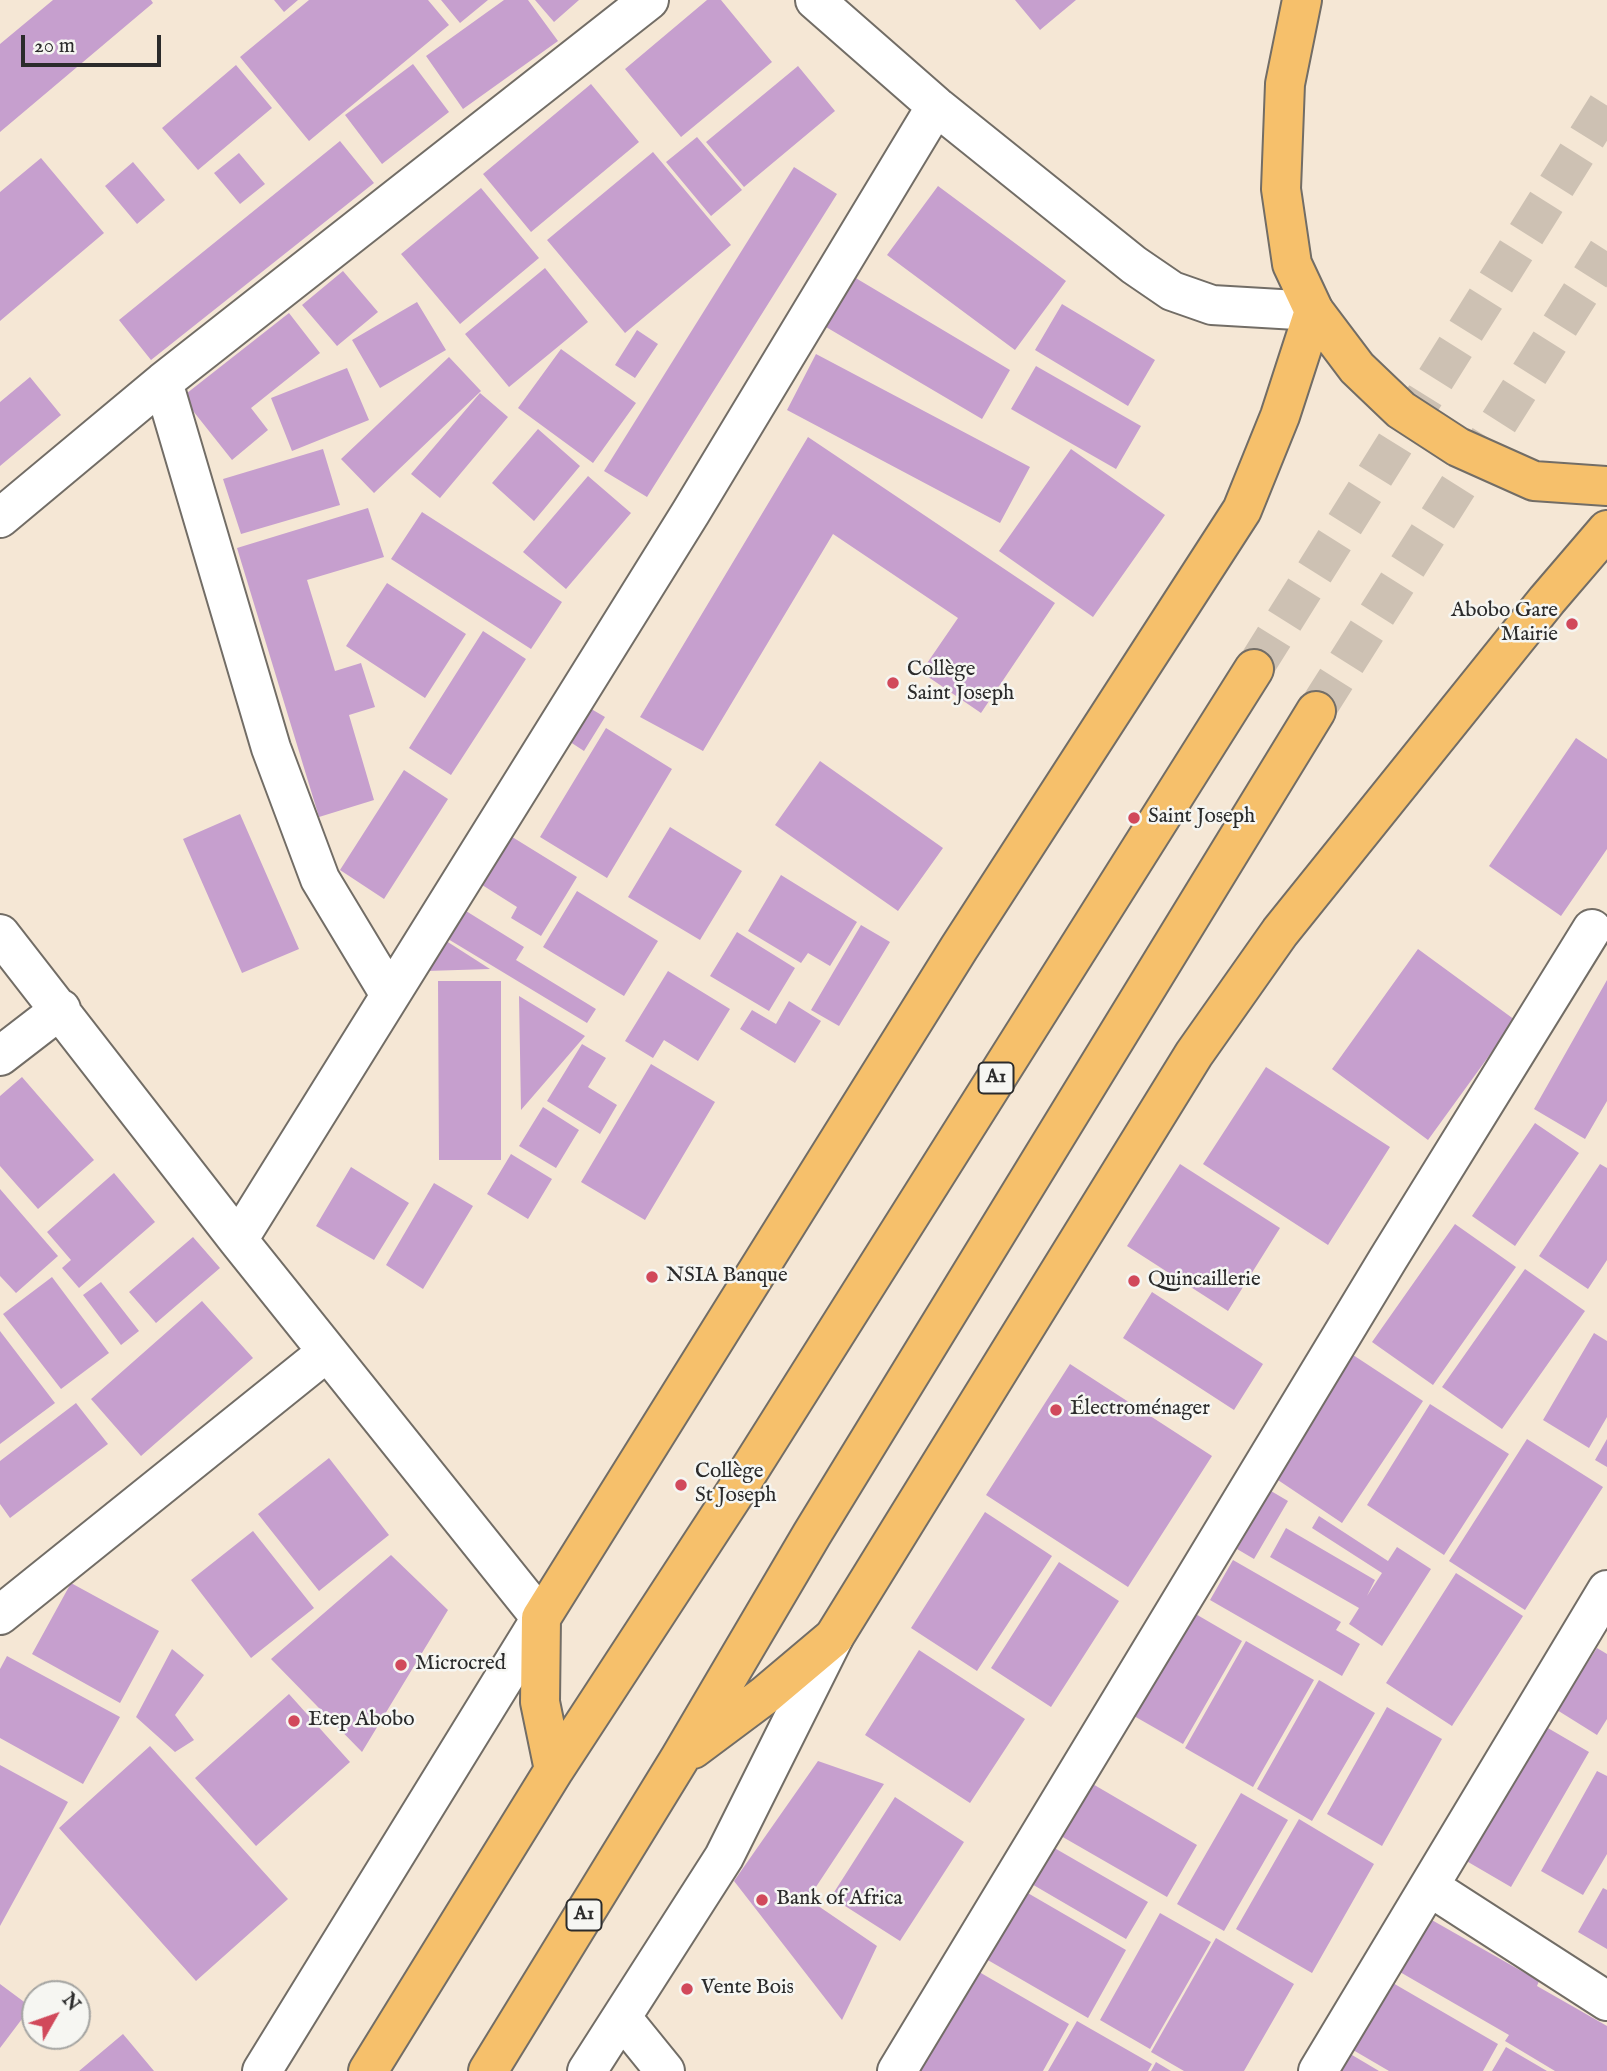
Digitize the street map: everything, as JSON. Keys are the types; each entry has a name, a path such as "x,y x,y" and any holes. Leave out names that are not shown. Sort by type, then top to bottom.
{"main road":[{"path":"1303,0 1284,84 1281,189 1292,264 1314,312 1357,368 1401,410 1458,447 1534,481 1607,486"},
{"path":"554,1770 540,1702 541,1618 959,948 1242,510 1280,416 1314,312"},
{"path":"680,1758 764,1696 834,1637 1194,1054 1280,932 1547,600 1607,530"},
{"name":"A1","path":"368,2071 554,1770 745,1476 1254,669"},
{"name":"A1","path":"488,2071 680,1758 812,1534 1317,711"}],"street":[{"path":"0,518 163,382 649,0"},
{"path":"815,0 936,106 1134,265 1172,290 1212,305 1314,312"},
{"path":"238,1240 691,512 936,106"},
{"path":"163,382 271,748 320,879 390,995"},
{"path":"897,2071 1388,1259 1592,929"},
{"path":"0,934 61,1009 238,1240 541,1618 262,2071"},
{"path":"0,1056 61,1009"},
{"path":"0,1615 327,1352"},
{"path":"1318,2071 1607,1590"},
{"path":"587,2071 724,1857 834,1637"},
{"path":"1430,1887 1607,2001"},
{"path":"622,2018 665,2071"}],"building":[{"path":"53,0 151,0 153,3 0,132 0,44"},
{"path":"274,0 298,0 284,12"},
{"path":"309,0 428,0 449,25 309,141 240,57"},
{"path":"441,0 488,0 460,23"},
{"path":"504,0 528,0 558,41 463,109 426,56"},
{"path":"535,0 579,0 554,22"},
{"path":"707,0 721,0 772,62 681,137 625,69"},
{"path":"1015,0 1076,0 1040,30"},
{"path":"413,64 449,112 382,164 345,115"},
{"path":"236,65 272,108 198,170 162,128"},
{"path":"798,66 835,111 744,187 706,142"},
{"path":"591,84 639,142 531,232 483,174"},
{"path":"697,137 742,190 711,216 666,162"},
{"path":"340,141 374,183 151,360 119,320"},
{"path":"653,152 731,245 625,333 547,240"},
{"path":"239,153 265,184 240,204 214,173"},
{"path":"41,158 104,233 0,321 0,192"},
{"path":"133,162 165,200 137,224 105,186"},
{"path":"794,167 837,194 647,497 604,471"},
{"path":"938,186 1066,281 1015,350 887,255"},
{"path":"481,188 539,258 460,324 401,254"},
{"path":"545,268 588,322 509,387 465,334"},
{"path":"343,271 378,312 337,346 302,305"},
{"path":"854,277 1010,370 982,419 826,327"},
{"path":"417,302 446,350 380,388 352,340"},
{"path":"1062,304 1155,360 1128,406 1035,350"},
{"path":"289,313 320,353 251,408 268,430 232,460 182,397"},
{"path":"637,330 658,344 635,378 615,365"},
{"path":"561,349 636,403 593,463 518,408"},
{"path":"816,354 1030,467 1000,523 787,410"},
{"path":"449,357 481,391 374,493 341,459"},
{"path":"1036,366 1141,426 1116,469 1011,409"},
{"path":"347,368 369,420 292,451 271,398"},
{"path":"30,377 61,415 0,466 0,402"},
{"path":"480,393 508,417 440,498 411,474"},
{"path":"538,429 580,466 534,521 492,483"},
{"path":"808,437 1055,603 981,713 921,672 958,618 833,534 703,751 640,717"},
{"path":"323,449 340,505 241,534 223,479"},
{"path":"1071,449 1165,515 1093,617 999,551"},
{"path":"588,476 631,513 566,589 523,552"},
{"path":"368,508 384,557 307,580 335,671 361,663 375,707 349,715 374,800 319,817 237,548"},
{"path":"422,512 562,602 531,649 391,559"},
{"path":"387,583 466,634 425,698 346,646"},
{"path":"483,631 526,659 451,775 409,748"},
{"path":"581,703 605,717 584,751 561,736"},
{"path":"606,728 672,769 607,878 540,837"},
{"path":"1576,738 1607,759 1607,849 1561,916 1489,866"},
{"path":"820,761 943,848 898,911 775,825"},
{"path":"404,770 448,799 384,899 340,870"},
{"path":"240,814 299,949 242,973 183,839"},
{"path":"670,827 742,871 700,940 628,897"},
{"path":"509,835 577,877 541,936 511,918 517,907 479,883"},
{"path":"781,875 857,922 830,966 808,953 801,963 748,931"},
{"path":"577,891 658,941 624,996 543,947"},
{"path":"466,911 524,947 516,960 596,1009 587,1023 448,939"},
{"path":"861,925 890,942 839,1026 811,1010"},
{"path":"737,932 795,968 769,1011 710,976"},
{"path":"440,937 490,969 426,971"},
{"path":"1418,949 1515,1020 1428,1140 1332,1069"},
{"path":"668,971 730,1009 698,1061 664,1040 653,1058 625,1041"},
{"path":"1607,980 1607,1101 1585,1139 1534,1109"},
{"path":"438,981 501,981 501,1160 439,1160"},
{"path":"519,996 585,1036 521,1110"},
{"path":"789,1001 821,1021 795,1063 740,1029 752,1010 776,1024"},
{"path":"582,1044 606,1058 588,1087 617,1105 600,1134 547,1101"},
{"path":"651,1064 715,1102 645,1220 581,1182"},
{"path":"1266,1067 1390,1147 1328,1245 1203,1164"},
{"path":"22,1077 94,1160 38,1209 0,1166 0,1096"},
{"path":"543,1107 579,1130 556,1168 519,1146"},
{"path":"1535,1123 1579,1153 1515,1246 1472,1216"},
{"path":"511,1154 552,1179 528,1219 487,1194"},
{"path":"1180,1164 1280,1228 1228,1311 1127,1246"},
{"path":"1600,1164 1607,1168 1607,1260 1588,1289 1539,1256"},
{"path":"351,1167 409,1203 374,1260 316,1226"},
{"path":"114,1173 155,1222 79,1288 62,1268 71,1260 47,1232"},
{"path":"434,1183 473,1206 423,1289 386,1265"},
{"path":"0,1189 58,1256 16,1293 0,1276"},
{"path":"1455,1224 1516,1267 1433,1385 1372,1342"},
{"path":"193,1237 220,1268 156,1323 129,1292"},
{"path":"1525,1269 1585,1311 1502,1429 1442,1387"},
{"path":"52,1277 109,1353 61,1389 3,1314"},
{"path":"101,1282 139,1331 121,1345 83,1295"},
{"path":"1152,1292 1263,1364 1234,1410 1123,1338"},
{"path":"202,1301 253,1358 141,1456 91,1399"},
{"path":"0,1331 55,1403 0,1444"},
{"path":"1594,1333 1607,1341 1607,1417 1589,1448 1543,1420"},
{"path":"1347,1351 1423,1401 1342,1523 1266,1472"},
{"path":"1070,1364 1212,1456 1128,1587 986,1495"},
{"path":"76,1403 108,1444 10,1518 0,1504 0,1461"},
{"path":"1430,1404 1509,1454 1444,1555 1367,1505"},
{"path":"1527,1439 1603,1487 1525,1610 1449,1561"},
{"path":"1607,1439 1607,1467 1595,1460"},
{"path":"329,1458 389,1535 319,1591 258,1514"},
{"path":"1271,1491 1288,1501 1254,1559 1237,1549"},
{"path":"985,1512 1052,1556 977,1671 911,1628"},
{"path":"1319,1516 1388,1561 1397,1547 1431,1569 1382,1646 1349,1624 1359,1608 1270,1557 1286,1528 1375,1580 1367,1596 1382,1573 1312,1528"},
{"path":"253,1531 314,1608 251,1658 191,1580"},
{"path":"391,1555 448,1610 362,1752 271,1659"},
{"path":"1233,1560 1341,1622 1336,1630 1360,1644 1342,1676 1210,1600"},
{"path":"1059,1562 1119,1601 1051,1707 991,1668"},
{"path":"1456,1573 1523,1616 1452,1726 1386,1683"},
{"path":"71,1583 159,1631 120,1703 32,1654"},
{"path":"1187,1609 1242,1641 1183,1744 1127,1712"},
{"path":"1246,1641 1314,1680 1253,1787 1185,1748"},
{"path":"1597,1648 1607,1654 1607,1719 1597,1735 1557,1710"},
{"path":"172,1649 204,1675 175,1715 194,1740 175,1752 136,1717"},
{"path":"919,1650 1025,1719 970,1803 865,1735"},
{"path":"7,1656 120,1717 83,1784 0,1738 0,1669"},
{"path":"1319,1680 1375,1713 1312,1821 1257,1789"},
{"path":"289,1694 350,1762 256,1846 195,1778"},
{"path":"1387,1707 1442,1739 1382,1846 1327,1814"},
{"path":"1541,1724 1589,1752 1511,1887 1463,1859"},
{"path":"150,1746 288,1899 196,1981 59,1828"},
{"path":"818,1761 884,1784 808,1899 877,1946 842,2020 734,1881"},
{"path":"0,1765 68,1802 0,1926"},
{"path":"1597,1771 1607,1776 1607,1854 1583,1895 1541,1871"},
{"path":"1091,1783 1197,1845 1167,1897 1061,1836"},
{"path":"1241,1793 1288,1820 1224,1931 1177,1904"},
{"path":"895,1797 964,1842 900,1941 831,1897"},
{"path":"1299,1819 1374,1864 1312,1973 1236,1929"},
{"path":"1051,1846 1148,1902 1126,1939 1030,1883"},
{"path":"1603,1888 1607,1890 1607,1949 1578,1932"},
{"path":"1026,1892 1126,1950 1088,2018 986,1959"},
{"path":"1160,1913 1211,1942 1150,2049 1100,2020"},
{"path":"1423,1915 1539,1981 1537,1986 1607,2026 1607,2071 1555,2071 1505,2041 1509,2035 1393,1968"},
{"path":"1216,1938 1294,1984 1244,2071 1184,2071 1151,2052"},
{"path":"974,1969 1069,2024 1043,2071 915,2071"},
{"path":"1386,1979 1498,2044 1483,2071 1389,2071 1348,2047"},
{"path":"0,1984 21,2000 21,2020 0,2048"},
{"path":"1077,2021 1152,2064 1148,2071 1048,2071"},
{"path":"123,2034 154,2071 79,2071"},
{"path":"1506,2047 1547,2071 1492,2071"},
{"path":"1342,2049 1379,2071 1329,2071"},
{"path":"1156,2062 1171,2071 1151,2071"}],"tunnel":[{"path":"1254,669 1607,105"},
{"path":"1316,711 1607,251"}],"place":[{"name":"Abobo Gare Mairie","path":"1572,624"},
{"name":"Collège Saint Joseph","path":"893,683"},
{"name":"Saint Joseph","path":"1134,818"},
{"name":"NSIA Banque","path":"652,1277"},
{"name":"Quincaillerie","path":"1134,1281"},
{"name":"Électroménager","path":"1056,1410"},
{"name":"Collège St Joseph","path":"681,1485"},
{"name":"Microcred","path":"401,1665"},
{"name":"Etep Abobo","path":"294,1721"},
{"name":"Bank of Africa","path":"762,1900"},
{"name":"Vente Bois","path":"687,1989"}]}
